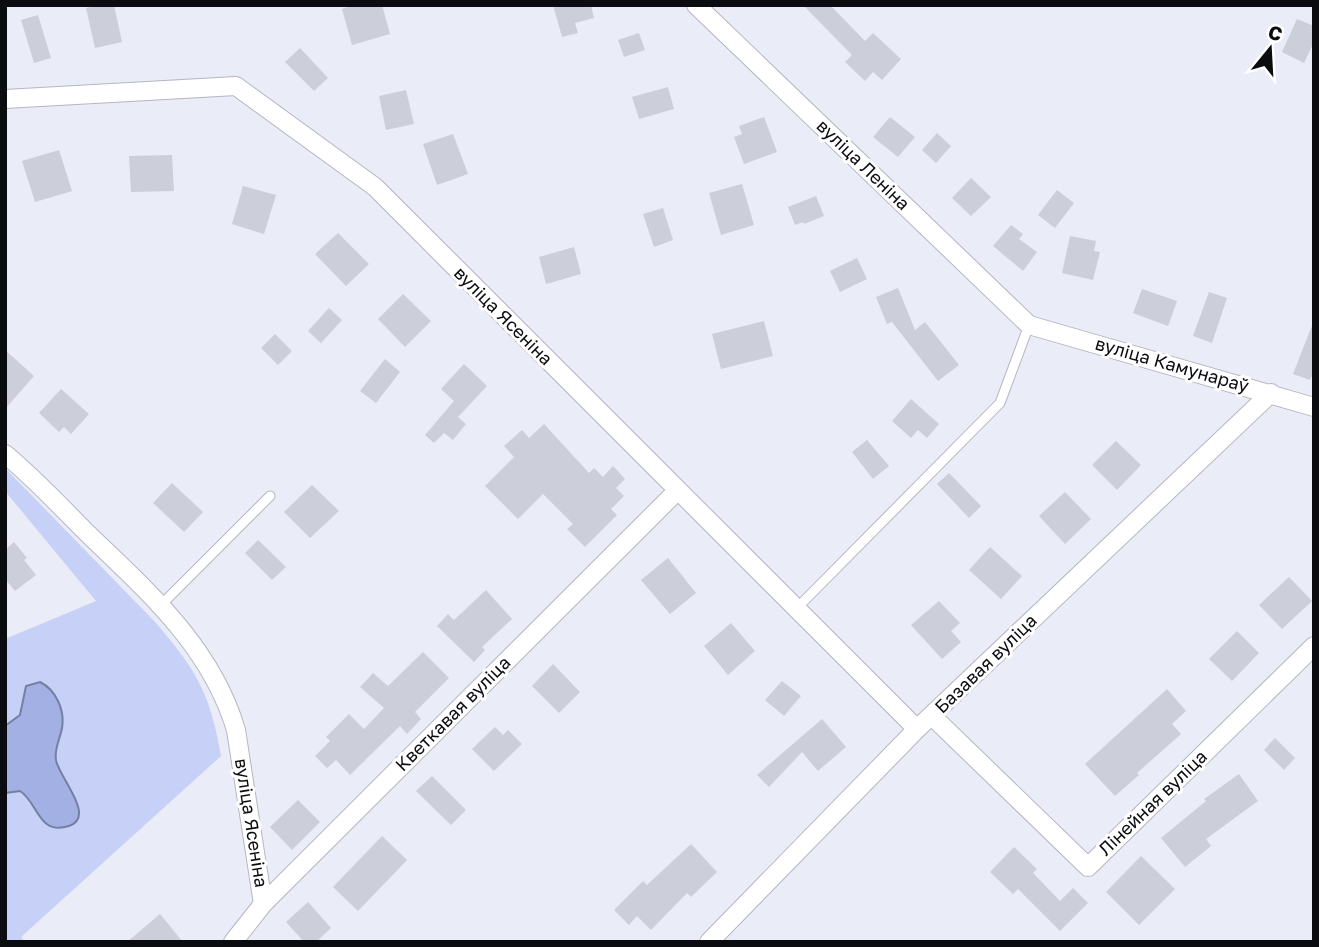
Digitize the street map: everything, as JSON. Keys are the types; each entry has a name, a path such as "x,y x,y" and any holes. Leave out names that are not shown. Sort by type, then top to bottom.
{"street":[{"name":"вуліца Леніна","path":"696,5 1029,325"},
{"name":"вуліца Ясеніна","path":"5,99 236,86 374,187 917,729"},
{"name":"вуліца Камунараў","path":"1029,325 1314,407"},
{"name":"Базавая вуліца","path":"709,942 917,729 1271,393"},
{"name":"вуліца Ясеніна","path":"5,454 161,605 214,673 228,703 242,757 263,904"},
{"name":"Кветкавая вуліца","path":"233,942 263,904 678,491"},
{"name":"Лінейная вуліца","path":"932,716 1088,867 1314,646"}],"lane":[{"path":"796,609 1000,403 1029,325"},
{"path":"161,605 270,496"}],"shaded area":[{"path":"5,468 156,623 182,655 206,699 221,756 21,937 25,942 5,942 5,639 96,601 5,491"},
{"path":"40,682 51,690 61,708 63,721 56,748 56,760 78,805 77,821 59,828 45,822 20,791 5,793 5,726 20,715 26,686"}],"building":[{"path":"114,5 122,42 95,48 86,8"},
{"path":"353,5 382,5 390,34 352,45 342,9"},
{"path":"553,5 591,5 594,18 575,23 578,33 562,37"},
{"path":"803,5 830,5 865,41 873,33 901,59 882,80 873,72 865,81 845,62 852,55"},
{"path":"38,15 51,58 34,63 21,20"},
{"path":"1297,19 1314,26 1314,42 1304,63 1282,52"},
{"path":"639,33 645,50 624,57 618,40"},
{"path":"300,48 328,78 314,91 285,62"},
{"path":"668,87 674,109 639,119 632,97"},
{"path":"406,90 414,124 386,130 379,96"},
{"path":"764,117 777,152 744,164 734,137 742,134 739,126"},
{"path":"890,117 915,137 898,157 873,137"},
{"path":"937,133 951,146 936,163 922,150"},
{"path":"453,134 468,174 437,185 423,144"},
{"path":"59,150 72,191 35,202 22,161"},
{"path":"172,155 174,191 131,192 129,156"},
{"path":"971,178 991,197 971,216 952,198"},
{"path":"742,184 754,225 721,235 709,193"},
{"path":"243,186 276,195 264,234 232,224"},
{"path":"1057,190 1074,203 1055,228 1038,215"},
{"path":"816,196 824,216 795,225 788,207"},
{"path":"663,208 673,240 654,247 643,214"},
{"path":"1011,225 1023,234 1019,239 1037,252 1023,271 993,246"},
{"path":"338,233 369,264 346,286 315,254"},
{"path":"1070,236 1096,241 1094,251 1100,252 1093,280 1062,273"},
{"path":"574,247 581,274 546,284 539,257"},
{"path":"857,258 867,279 840,292 830,271"},
{"path":"898,288 915,330 925,322 959,365 938,381 892,322 887,324 876,297"},
{"path":"1142,289 1177,301 1168,326 1133,313"},
{"path":"1209,292 1227,298 1212,343 1193,336"},
{"path":"403,294 431,321 405,347 378,319"},
{"path":"329,308 342,320 321,343 308,331"},
{"path":"764,321 773,356 721,369 712,334"},
{"path":"1313,323 1314,372 1310,380 1293,374"},
{"path":"275,334 292,351 278,365 261,348"},
{"path":"5,350 34,376 5,409"},
{"path":"385,359 400,372 376,403 360,391"},
{"path":"464,364 487,386 458,417 466,424 453,440 444,433 434,443 425,435 454,401 441,389"},
{"path":"61,389 89,414 71,434 64,427 59,432 39,413"},
{"path":"911,399 939,424 927,438 918,430 911,438 892,421"},
{"path":"544,424 589,473 594,468 603,477 613,466 625,479 616,488 624,496 611,509 617,515 585,547 567,529 573,524 543,494 518,519 485,486 514,457 504,446 522,430 529,438"},
{"path":"867,440 889,466 873,479 852,452"},
{"path":"1116,441 1141,465 1117,490 1092,465"},
{"path":"949,473 981,506 969,518 937,484"},
{"path":"172,483 203,512 184,532 153,503"},
{"path":"312,485 339,511 310,538 284,512"},
{"path":"1065,492 1091,519 1065,544 1039,516"},
{"path":"258,540 286,567 272,580 245,553"},
{"path":"14,542 36,575 15,591 5,579 5,550"},
{"path":"990,547 1022,576 1001,599 969,570"},
{"path":"668,558 696,593 670,614 641,580"},
{"path":"1289,577 1312,601 1282,629 1259,605"},
{"path":"486,590 512,619 482,647 485,650 474,662 437,626 448,614 454,620"},
{"path":"939,601 960,623 951,631 961,642 942,659 911,625"},
{"path":"731,623 755,651 728,675 704,646"},
{"path":"1237,631 1259,653 1232,681 1209,659"},
{"path":"423,652 449,678 415,712 421,719 407,734 400,726 350,775 336,760 327,768 315,756 330,741 326,737 349,714 364,729 384,708 360,687 373,673 388,686"},
{"path":"553,664 580,692 559,713 532,686"},
{"path":"782,681 801,696 784,716 765,700"},
{"path":"1167,689 1186,711 1172,724 1181,734 1115,796 1085,764"},
{"path":"822,719 846,747 818,771 802,752 769,787 757,775"},
{"path":"495,727 503,735 508,730 522,744 494,771 472,749"},
{"path":"1275,738 1295,758 1284,770 1264,750"},
{"path":"1239,774 1258,801 1206,839 1211,846 1185,867 1161,838 1206,801 1204,799"},
{"path":"432,776 466,810 451,825 416,791"},
{"path":"298,800 320,822 292,850 270,827"},
{"path":"382,836 407,860 358,911 333,887"},
{"path":"691,844 717,872 691,897 687,893 651,930 637,916 629,925 614,910 643,881 647,885"},
{"path":"1014,847 1037,869 1033,873 1060,901 1073,888 1088,903 1060,931 1018,889 1013,894 990,872"},
{"path":"1141,856 1175,889 1139,925 1106,892"},
{"path":"308,902 331,928 316,942 304,942 286,922"},
{"path":"160,914 183,942 127,942"}]}
